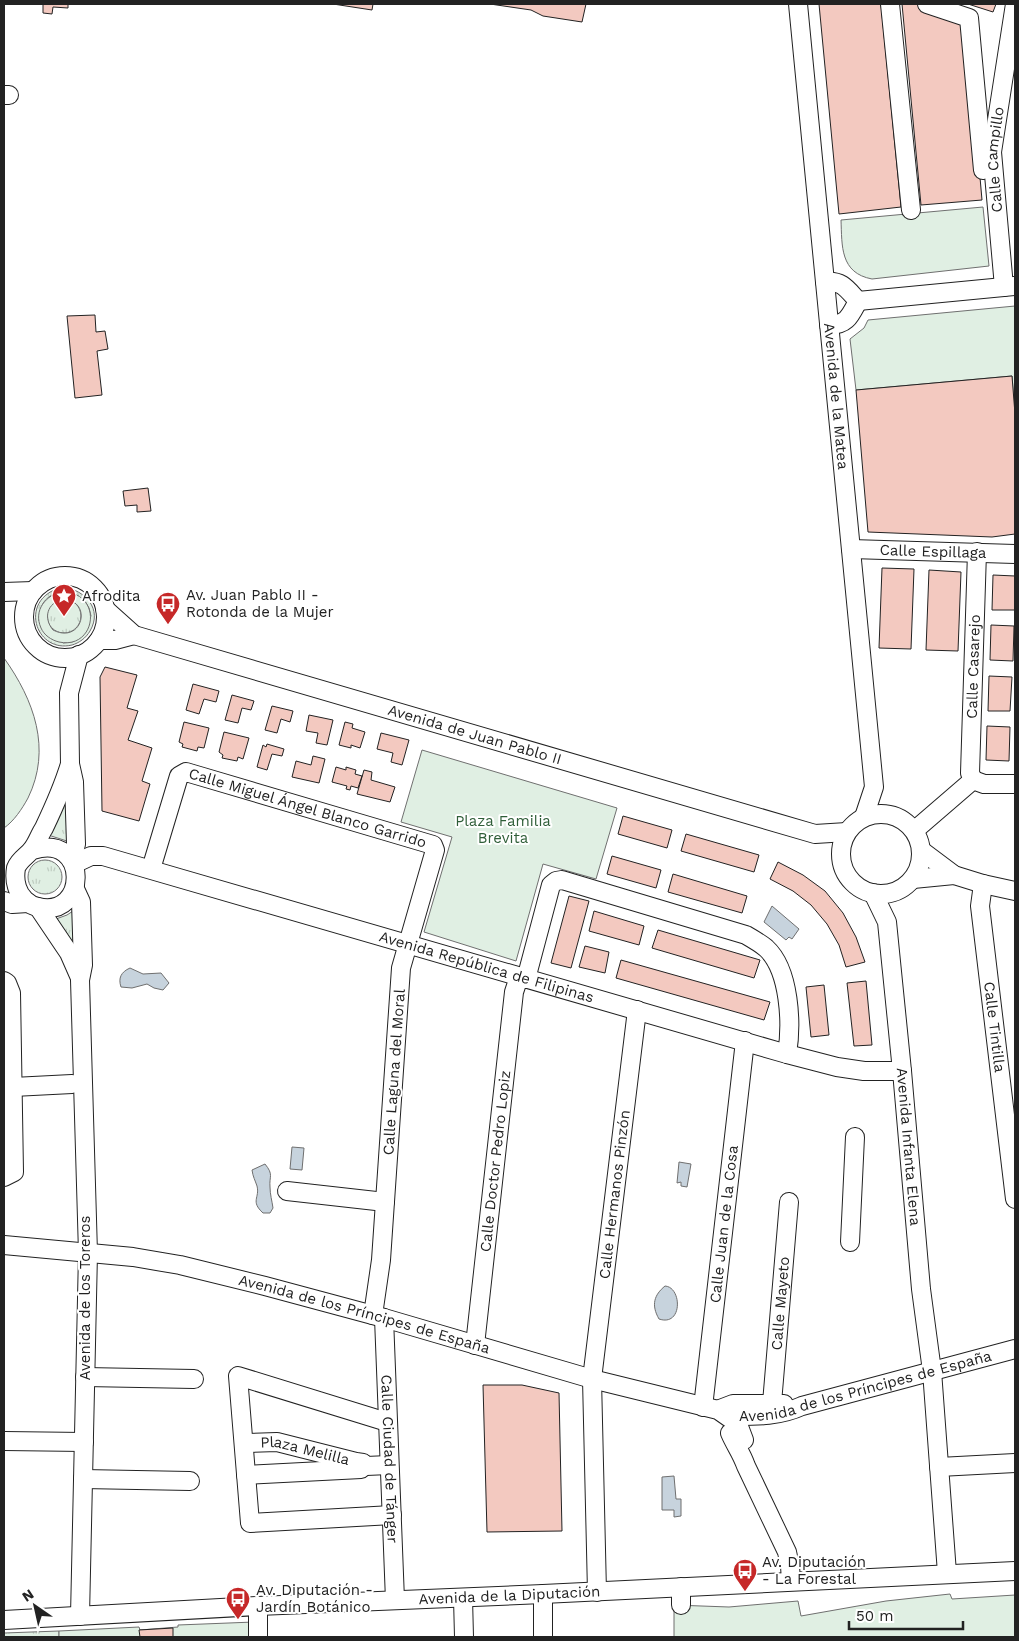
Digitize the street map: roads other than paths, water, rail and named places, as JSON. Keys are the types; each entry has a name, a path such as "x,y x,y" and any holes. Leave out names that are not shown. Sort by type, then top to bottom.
{"street":[{"name":"Avenida de la Matea","path":"798,4 874,787 889,814"},
{"path":"890,4 911,210"},
{"name":"Calle Campillo","path":"927,4 970,18 985,203"},
{"name":"Calle Campillo","path":"1010,286 992,152 1015,4"},
{"path":"825,282 834,281 844,286 858,301"},
{"path":"858,301 1010,286"},
{"path":"829,325 838,325 849,318 858,301"},
{"name":"Calle Espillaga","path":"851,549 1015,554"},
{"name":"Calle Casarejo","path":"973,780 970,772 977,552"},
{"path":"64,576 86,581 102,598 105,609 106,620 99,640 90,649 79,655 66,658 42,651 33,643 27,633 24,621 24,610 33,591 42,583 52,578 64,576"},
{"path":"4,592 33,591"},
{"path":"4,601 24,621"},
{"name":"Avenida de Juan Pablo II","path":"105,609 134,635 815,834 847,832"},
{"name":"Avenida de Juan Pablo II","path":"99,640 115,640 134,635"},
{"path":"4,902 47,908 64,903 75,888 76,872 73,862 76,844 74,782 70,764 69,693 79,655"},
{"path":"54,656 63,674 69,693"},
{"path":"33,905 21,896 17,888 16,869 19,858 60,795 70,764"},
{"name":"Calle Miguel Ángel Blanco Garrido","path":"151,870 179,776 186,772 433,845 435,850 408,943"},
{"path":"914,830 973,780 984,784 1015,784"},
{"name":"Avenida de la Matea","path":"864,817 874,787"},
{"path":"889,814 901,818 914,830 920,840 921,861 913,879 905,887 896,892 873,894 861,889 852,881 845,871 841,859 843,841 847,832 864,817 889,814"},
{"name":"Avenida de Juan Pablo II","path":"815,834 841,859"},
{"path":"19,858 41,847 59,849 73,862"},
{"path":"922,851 954,875 1015,891"},
{"name":"Avenida República de Filipinas","path":"73,862 91,856 103,856 837,1068 864,1071 902,1070"},
{"path":"913,879 954,875"},
{"name":"Calle Doctor Pedro Lopiz","path":"475,1345 514,997 522,978 551,886 556,881 562,880 746,935 766,948 775,960 784,982 790,1036 787,1054"},
{"name":"Calle Tintilla","path":"983,884 980,906 1015,1200"},
{"name":"Avenida de los Toreros","path":"75,888 81,902 83,964 80,980 88,1253 80,1616"},
{"name":"Avenida Infanta Elena","path":"887,922 896,892"},
{"name":"Avenida Infanta Elena","path":"873,894 887,922 921,1289 932,1371 947,1573"},
{"name":"Avenida de los Toreros","path":"33,905 69,953 80,980"},
{"name":"Calle Laguna del Moral","path":"379,1316 381,1260 401,968 408,943"},
{"path":"4,981 7,983 10,993 14,1172 4,1177"},
{"name":"Calle Hermanos Pinzón","path":"597,1592 592,1379 636,1010"},
{"name":"Calle Juan de la Cosa","path":"745,1041 716,1411 728,1429 734,1443 742,1446 746,1466 787,1552 791,1581"},
{"path":"12,1086 72,1084"},
{"path":"850,1242 855,1137"},
{"path":"287,1191 385,1202"},
{"name":"Calle Mayeto","path":"782,1407 789,1202"},
{"name":"Avenida de los Príncipes de España","path":"4,1245 133,1257 229,1276 379,1316 592,1379 716,1411 782,1407 1015,1350"},
{"name":"Calle Ciudad de Tánger","path":"379,1316 387,1422 395,1600"},
{"path":"387,1422 238,1376 250,1523 392,1516"},
{"path":"85,1377 194,1379"},
{"path":"716,1411 766,1410 782,1407"},
{"path":"742,1446 759,1421 782,1407"},
{"path":"4,1441 84,1442"},
{"name":"Plaza Melilla","path":"244,1443 277,1442 356,1462 363,1462 366,1466"},
{"path":"939,1467 1015,1463"},
{"name":"Plaza Melilla","path":"246,1475 364,1469 366,1466 389,1464"},
{"path":"83,1479 190,1481"},
{"name":"Avenida de la Diputación","path":"4,1620 1015,1570"},
{"path":"681,1587 681,1605"},
{"path":"543,1594 544,1637"},
{"path":"464,1598 464,1637"},
{"path":"258,1606 258,1637"}],"place":[{"name":"Afrodita","path":"64,617"},
{"name":"Av. Juan Pablo II - Rotonda de la Mujer","path":"168,625"},
{"name":"Av. Diputación - La Forestal","path":"745,1592"},
{"name":"Av. Diputación - Jardín Botánico","path":"238,1620"}],"park label":[{"name":"Plaza Familia Brevita","path":"503,830"}]}
